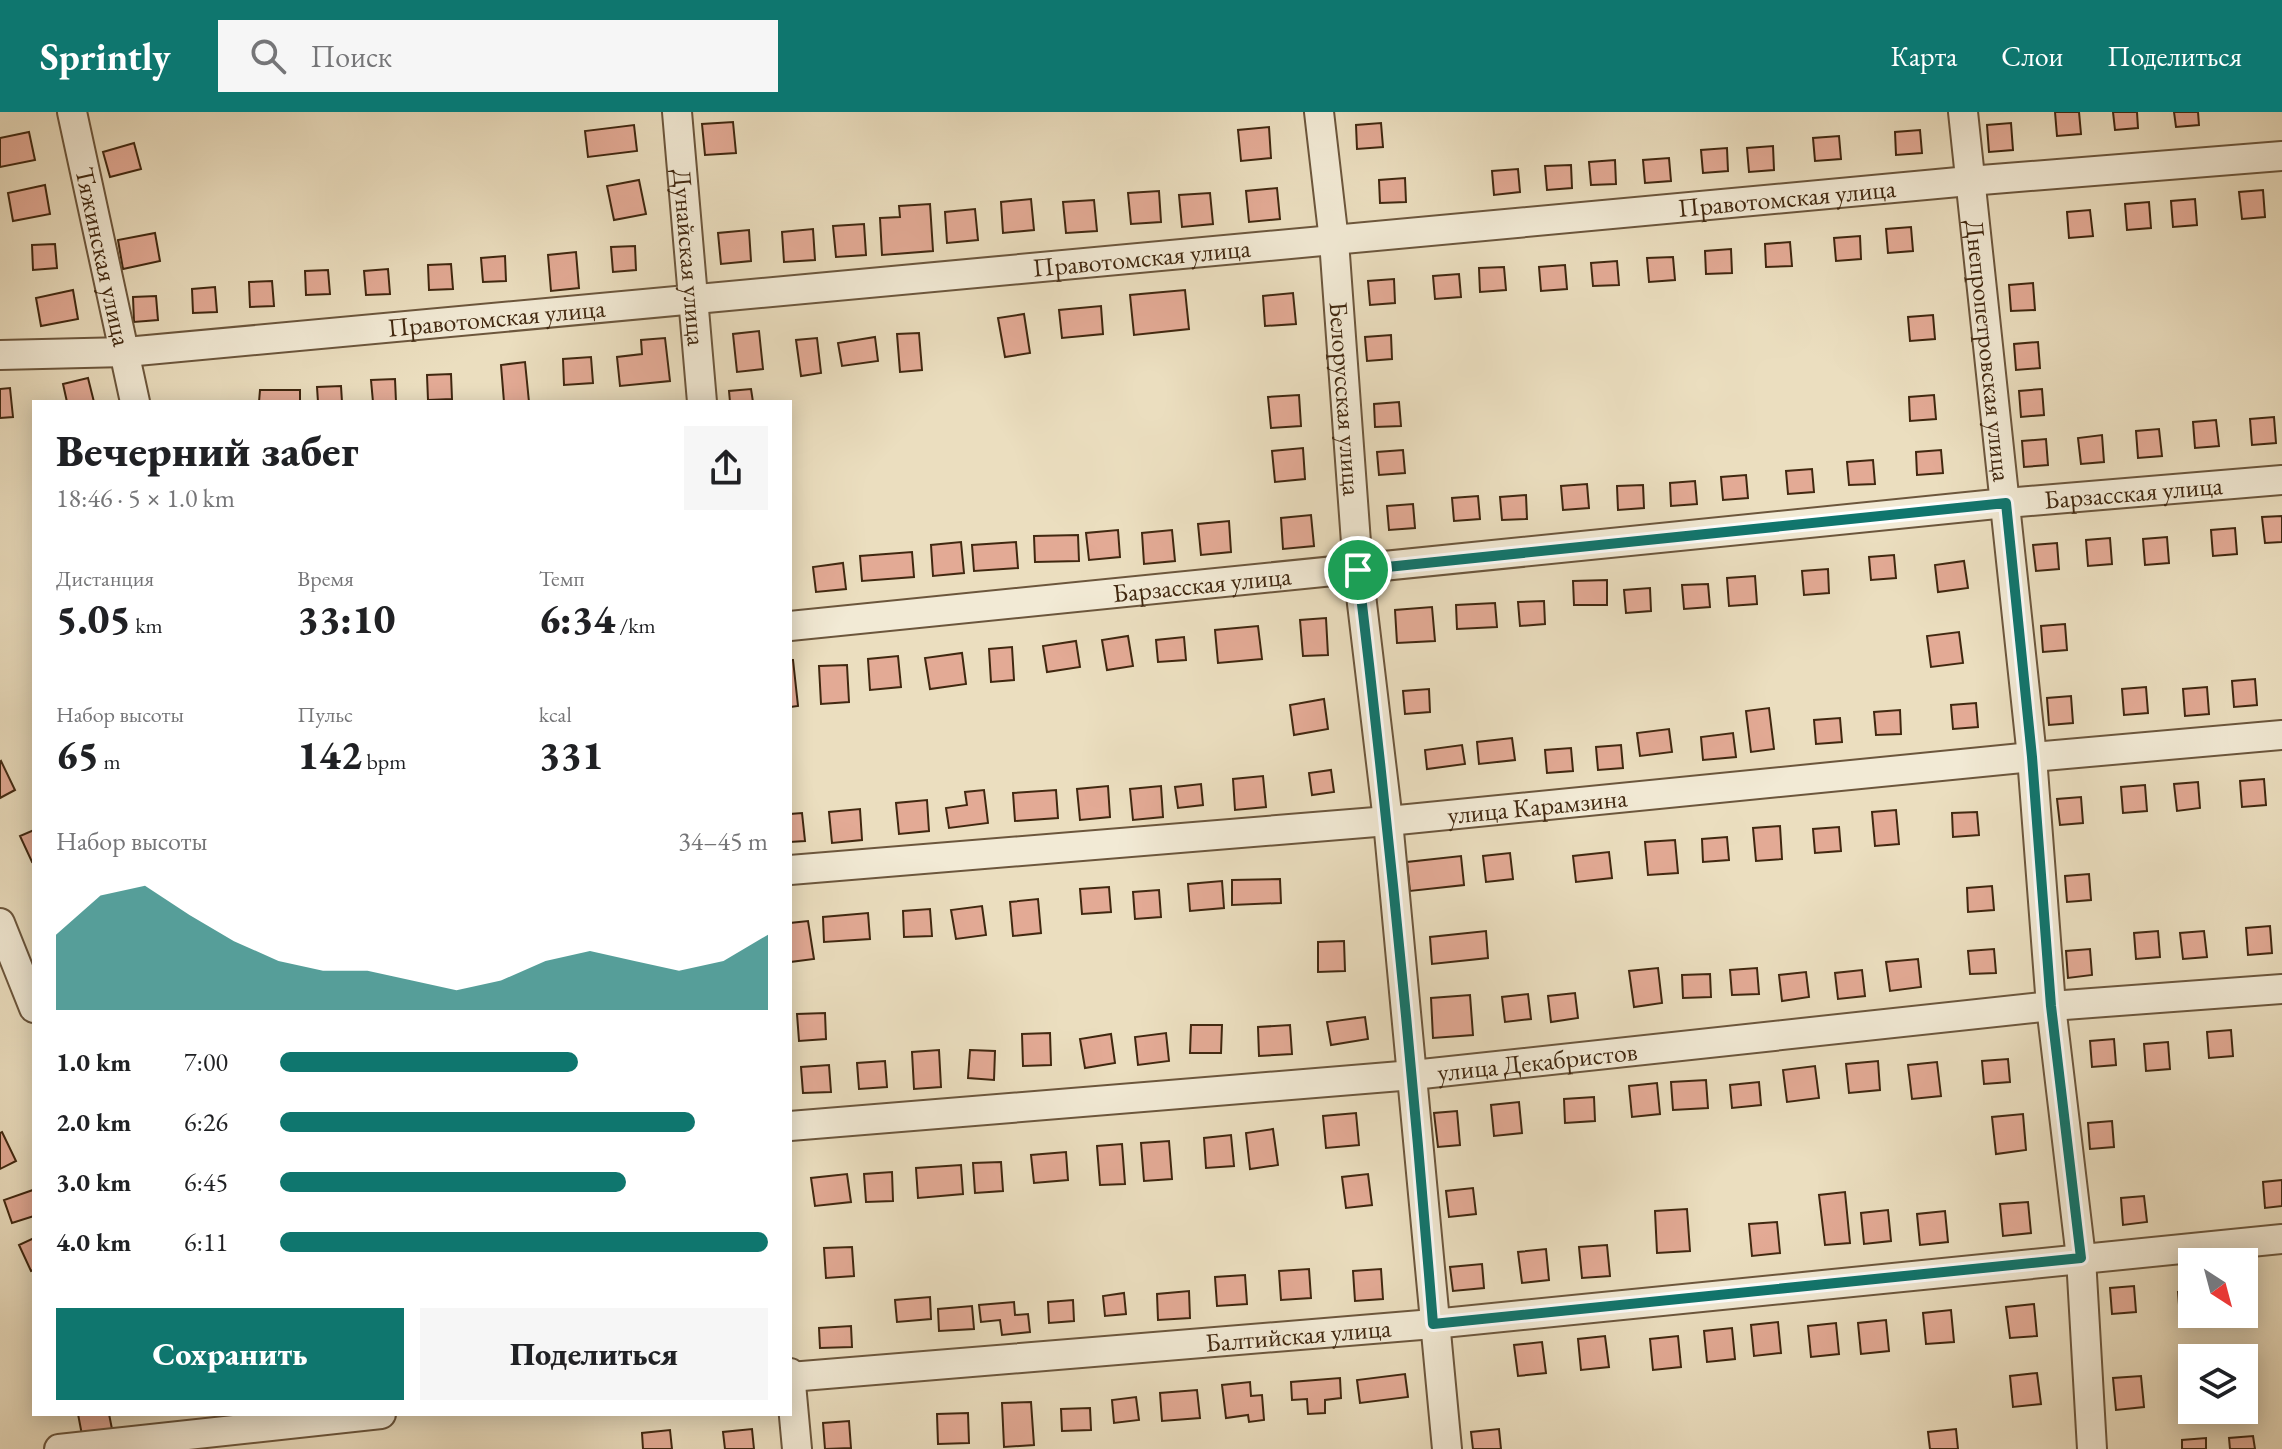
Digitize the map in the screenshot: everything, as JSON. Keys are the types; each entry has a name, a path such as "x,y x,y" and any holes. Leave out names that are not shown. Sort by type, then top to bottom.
{"street":[{"name":"Тяжинская улица","path":"72,112 135,400"},
{"name":"Дунайская улица","path":"677,112 702,400"},
{"name":"Белорусская улица","path":"1319,112 1334,241 1358,570 1388,821 1447,1449"},
{"name":"Днепропетровская улица","path":"1963,112 2032,757 2051,1006 2081,1258 2092,1449"},
{"name":"Правотомская улица","path":"0,355 126,352 1969,181 2282,156"},
{"name":"Барзасская улица","path":"792,626 2006,503 2282,480"},
{"name":"улица Карамзина","path":"792,870 1388,821 2282,735"},
{"path":"0,923 32,1003"},
{"name":"улица Декабристов","path":"792,1126 1413,1075 2051,1006 2282,989"},
{"name":"Балтийская улица","path":"792,1375 1433,1324 2282,1239"},
{"path":"792,1396 797,1449"},
{"path":"59,1449 164,1433 358,1416"}],"building":[{"path":"2055,112 2079,112 2081,134 2057,136"},
{"path":"2113,112 2137,112 2138,128 2115,130"},
{"path":"2174,112 2198,112 2199,125 2176,127"},
{"path":"733,122 736,153 705,155 702,124"},
{"path":"1381,123 1383,147 1357,149 1356,125"},
{"path":"2011,123 2013,150 1989,152 1987,125"},
{"path":"634,125 637,151 588,157 585,131"},
{"path":"1269,127 1271,158 1241,161 1238,130"},
{"path":"1920,130 1922,153 1896,155 1895,132"},
{"path":"29,132 35,160 0,167 0,138"},
{"path":"1839,136 1841,159 1815,161 1813,138"},
{"path":"134,143 141,169 110,177 103,152"},
{"path":"1773,146 1774,170 1749,172 1747,148"},
{"path":"1727,148 1728,171 1703,173 1701,150"},
{"path":"1669,158 1671,181 1645,183 1643,160"},
{"path":"1615,160 1616,184 1591,185 1589,162"},
{"path":"1571,165 1572,188 1547,190 1545,166"},
{"path":"1518,169 1520,192 1494,195 1492,171"},
{"path":"1405,178 1406,202 1380,203 1379,180"},
{"path":"639,180 646,214 614,220 607,186"},
{"path":"45,185 50,214 13,221 8,193"},
{"path":"1277,188 1280,219 1249,222 1246,191"},
{"path":"2263,190 2265,217 2242,219 2239,192"},
{"path":"1159,191 1161,222 1131,224 1128,193"},
{"path":"1210,193 1213,224 1182,227 1179,195"},
{"path":"1031,199 1034,230 1003,233 1001,202"},
{"path":"2195,199 2197,225 2173,227 2171,201"},
{"path":"1094,200 1097,231 1066,233 1063,202"},
{"path":"2149,202 2151,228 2127,230 2125,204"},
{"path":"930,204 933,251 882,255 880,218 900,217 899,206"},
{"path":"975,209 978,240 947,243 945,212"},
{"path":"2090,210 2093,236 2069,238 2067,212"},
{"path":"864,224 866,255 836,257 833,226"},
{"path":"1911,227 1913,251 1888,253 1886,229"},
{"path":"813,229 815,260 784,262 782,232"},
{"path":"749,230 751,261 721,264 718,233"},
{"path":"155,233 160,261 123,269 118,240"},
{"path":"1860,236 1861,259 1836,261 1834,238"},
{"path":"1790,242 1792,266 1766,267 1765,244"},
{"path":"55,244 57,268 33,270 32,245"},
{"path":"635,246 636,270 613,272 611,247"},
{"path":"1731,249 1732,273 1706,274 1705,251"},
{"path":"576,252 579,288 551,291 548,255"},
{"path":"505,256 506,281 483,282 481,258"},
{"path":"1673,257 1675,280 1649,282 1647,258"},
{"path":"1617,261 1619,285 1593,286 1591,263"},
{"path":"451,264 453,289 429,290 428,265"},
{"path":"1565,265 1567,289 1541,291 1539,267"},
{"path":"1504,267 1506,290 1480,292 1479,268"},
{"path":"388,269 390,294 366,295 364,271"},
{"path":"328,270 330,294 306,295 305,271"},
{"path":"1459,274 1461,297 1435,299 1433,276"},
{"path":"1394,279 1395,303 1370,305 1368,281"},
{"path":"272,281 274,306 250,307 249,282"},
{"path":"2033,283 2035,310 2011,311 2009,285"},
{"path":"215,287 217,312 193,313 192,289"},
{"path":"73,290 78,319 41,326 36,298"},
{"path":"1185,290 1189,329 1134,335 1130,295"},
{"path":"1293,293 1296,324 1265,326 1263,296"},
{"path":"156,296 158,320 134,322 133,297"},
{"path":"1101,306 1103,334 1062,338 1059,310"},
{"path":"1024,314 1030,353 1005,357 998,318"},
{"path":"1933,315 1935,339 1910,341 1908,317"},
{"path":"759,331 763,369 737,372 733,334"},
{"path":"919,333 922,370 900,372 897,334"},
{"path":"1391,335 1392,359 1367,361 1365,337"},
{"path":"875,337 878,361 842,366 838,343"},
{"path":"665,338 670,381 620,386 617,357 642,354 641,340"},
{"path":"817,338 821,373 801,376 796,340"},
{"path":"2038,342 2040,368 2016,370 2014,344"},
{"path":"591,357 593,383 564,385 563,359"},
{"path":"525,362 529,400 504,400 501,365"},
{"path":"451,374 452,399 428,400 427,375"},
{"path":"88,378 94,400 67,400 63,384"},
{"path":"395,379 396,400 373,400 371,380"},
{"path":"341,386 342,400 318,400 317,387"},
{"path":"10,388 13,417 0,418 0,389"},
{"path":"751,389 753,400 730,400 729,391"},
{"path":"2042,389 2044,415 2021,417 2019,391"},
{"path":"260,390 300,390 300,400 259,400"},
{"path":"1299,395 1301,426 1271,428 1268,397"},
{"path":"1934,395 1936,419 1910,421 1909,397"},
{"path":"1399,402 1401,426 1375,427 1374,404"},
{"path":"2274,417 2276,443 2252,445 2250,419"},
{"path":"2216,420 2219,446 2195,448 2193,422"},
{"path":"2159,429 2162,456 2138,458 2136,431"},
{"path":"2102,435 2104,462 2081,464 2078,438"},
{"path":"2046,439 2048,465 2024,467 2022,441"},
{"path":"1303,448 1305,479 1275,482 1272,451"},
{"path":"1403,450 1405,473 1379,475 1377,452"},
{"path":"1941,450 1943,473 1917,475 1916,452"},
{"path":"1873,460 1875,484 1849,485 1847,462"},
{"path":"1812,469 1814,492 1788,494 1786,471"},
{"path":"1746,475 1748,498 1723,500 1721,477"},
{"path":"1695,481 1697,504 1671,506 1670,483"},
{"path":"1587,484 1589,508 1563,510 1561,486"},
{"path":"1643,485 1644,508 1618,510 1617,486"},
{"path":"1526,495 1527,519 1502,520 1500,497"},
{"path":"1478,496 1480,519 1454,521 1452,498"},
{"path":"1413,504 1415,528 1389,530 1387,506"},
{"path":"1311,515 1314,546 1283,549 1281,518"},
{"path":"2282,516 2282,542 2265,543 2262,517"},
{"path":"1229,521 1231,552 1201,555 1198,524"},
{"path":"2235,528 2237,554 2213,556 2211,530"},
{"path":"1118,530 1120,557 1089,560 1086,533"},
{"path":"1172,530 1175,561 1144,564 1142,533"},
{"path":"1078,535 1079,561 1035,562 1034,536"},
{"path":"2167,537 2169,563 2145,565 2143,539"},
{"path":"2110,538 2112,564 2088,566 2086,540"},
{"path":"961,542 964,573 933,576 931,545"},
{"path":"1016,542 1018,568 974,571 972,545"},
{"path":"2057,543 2059,569 2036,571 2033,545"},
{"path":"912,552 914,577 862,581 860,556"},
{"path":"1894,555 1896,578 1871,580 1869,557"},
{"path":"1964,561 1968,588 1938,592 1935,565"},
{"path":"843,563 846,589 816,592 813,567"},
{"path":"1828,569 1829,593 1804,595 1802,571"},
{"path":"1755,576 1757,604 1729,606 1727,578"},
{"path":"1607,580 1607,605 1574,605 1573,581"},
{"path":"1708,584 1710,607 1684,609 1682,585"},
{"path":"1650,588 1651,611 1626,613 1624,590"},
{"path":"1544,601 1545,624 1520,626 1518,602"},
{"path":"1495,603 1497,627 1457,629 1456,605"},
{"path":"1432,607 1435,641 1397,643 1395,610"},
{"path":"1326,618 1328,655 1303,656 1300,620"},
{"path":"2065,624 2067,650 2043,652 2041,626"},
{"path":"1258,626 1262,659 1218,663 1215,630"},
{"path":"1959,632 1963,663 1931,667 1927,636"},
{"path":"1128,636 1133,666 1107,670 1102,640"},
{"path":"1184,637 1186,660 1158,662 1156,640"},
{"path":"1076,641 1080,667 1047,672 1043,646"},
{"path":"1012,647 1014,680 991,682 989,649"},
{"path":"962,653 966,684 930,689 925,658"},
{"path":"898,656 901,687 870,690 868,659"},
{"path":"792,660 793,660 798,706 792,707"},
{"path":"847,665 849,702 821,704 819,666"},
{"path":"2255,679 2257,705 2234,707 2232,681"},
{"path":"2146,687 2148,713 2124,715 2122,689"},
{"path":"2207,687 2209,714 2185,716 2183,689"},
{"path":"1429,689 1430,712 1405,714 1403,691"},
{"path":"2071,696 2073,723 2049,725 2047,698"},
{"path":"1324,699 1328,729 1294,735 1290,705"},
{"path":"1976,703 1978,727 1953,729 1951,705"},
{"path":"1769,708 1774,749 1751,752 1746,711"},
{"path":"1900,710 1901,734 1876,735 1874,712"},
{"path":"1840,718 1842,742 1816,744 1814,720"},
{"path":"1669,729 1672,752 1640,756 1637,733"},
{"path":"1733,733 1736,757 1703,760 1701,737"},
{"path":"1512,738 1515,760 1479,764 1477,742"},
{"path":"1462,745 1465,764 1427,769 1425,750"},
{"path":"1621,745 1623,768 1598,770 1596,747"},
{"path":"1571,748 1573,771 1547,773 1545,750"},
{"path":"0,762 15,790 0,798"},
{"path":"1331,770 1334,792 1312,795 1309,773"},
{"path":"1263,776 1266,807 1235,810 1233,779"},
{"path":"2264,779 2266,805 2242,807 2240,781"},
{"path":"2198,782 2200,808 2177,811 2174,784"},
{"path":"1201,784 1203,805 1178,808 1175,787"},
{"path":"2145,785 2147,811 2123,813 2121,787"},
{"path":"1108,786 1110,817 1080,820 1077,789"},
{"path":"1161,786 1163,817 1133,820 1130,789"},
{"path":"984,790 988,823 949,828 946,808 967,805 965,792"},
{"path":"1056,790 1058,818 1015,821 1013,793"},
{"path":"2081,797 2083,823 2060,825 2057,799"},
{"path":"927,800 929,831 899,834 896,803"},
{"path":"860,809 862,840 832,843 829,812"},
{"path":"1896,810 1899,844 1875,846 1872,812"},
{"path":"1977,812 1979,835 1953,837 1952,813"},
{"path":"802,813 805,841 792,842 792,814"},
{"path":"1780,826 1782,859 1756,861 1753,828"},
{"path":"1839,827 1841,851 1815,853 1813,829"},
{"path":"32,831 32,862 20,836"},
{"path":"1727,837 1729,860 1703,862 1702,839"},
{"path":"1675,840 1678,873 1648,875 1645,842"},
{"path":"1609,852 1612,878 1576,882 1573,856"},
{"path":"1510,853 1513,879 1486,882 1483,856"},
{"path":"1461,856 1464,885 1410,891 1407,862"},
{"path":"2089,874 2091,900 2067,902 2065,876"},
{"path":"1280,879 1281,903 1232,905 1232,880"},
{"path":"1222,881 1224,908 1190,911 1188,884"},
{"path":"1992,886 1994,910 1968,912 1967,888"},
{"path":"1109,887 1111,912 1082,914 1080,889"},
{"path":"1159,890 1161,917 1135,919 1133,892"},
{"path":"1038,899 1041,933 1013,936 1010,902"},
{"path":"982,906 986,935 956,939 951,910"},
{"path":"930,909 932,936 904,937 903,911"},
{"path":"868,913 870,939 824,942 823,917"},
{"path":"808,921 814,959 792,962 792,923"},
{"path":"2270,926 2272,953 2248,955 2246,928"},
{"path":"1486,931 1488,958 1432,964 1430,937"},
{"path":"2158,931 2160,957 2136,959 2134,933"},
{"path":"2204,931 2207,957 2183,959 2180,933"},
{"path":"1344,941 1345,971 1318,972 1318,942"},
{"path":"1994,949 1996,973 1970,974 1968,951"},
{"path":"2090,949 2092,975 2068,978 2066,951"},
{"path":"1918,959 1921,987 1890,991 1886,962"},
{"path":"1658,968 1662,1003 1634,1007 1629,971"},
{"path":"1757,968 1759,994 1732,995 1730,970"},
{"path":"1862,970 1865,996 1838,999 1835,973"},
{"path":"1806,972 1809,997 1782,1001 1779,975"},
{"path":"1710,974 1711,997 1683,998 1682,975"},
{"path":"1575,993 1578,1018 1551,1022 1548,996"},
{"path":"1528,994 1531,1019 1505,1022 1502,997"},
{"path":"1470,995 1473,1035 1433,1038 1431,998"},
{"path":"825,1013 826,1039 799,1041 797,1014"},
{"path":"1365,1017 1368,1039 1331,1045 1327,1022"},
{"path":"1191,1025 1222,1025 1221,1053 1190,1053"},
{"path":"1290,1025 1292,1054 1259,1056 1258,1027"},
{"path":"2231,1030 2233,1056 2209,1058 2207,1032"},
{"path":"1050,1033 1051,1065 1023,1066 1022,1034"},
{"path":"1166,1033 1169,1061 1138,1065 1135,1037"},
{"path":"1111,1034 1115,1063 1085,1068 1080,1039"},
{"path":"2114,1039 2116,1065 2092,1067 2090,1041"},
{"path":"2168,1042 2170,1069 2146,1071 2144,1044"},
{"path":"939,1050 941,1087 914,1089 912,1052"},
{"path":"970,1050 995,1051 994,1080 968,1078"},
{"path":"2008,1059 2010,1082 1984,1084 1982,1061"},
{"path":"885,1061 887,1087 859,1089 857,1063"},
{"path":"1878,1061 1880,1090 1849,1093 1846,1064"},
{"path":"1937,1062 1941,1096 1912,1099 1908,1065"},
{"path":"829,1065 831,1092 803,1093 801,1067"},
{"path":"1815,1066 1819,1098 1787,1102 1783,1070"},
{"path":"1706,1080 1708,1108 1673,1110 1671,1082"},
{"path":"1759,1082 1761,1105 1732,1108 1730,1085"},
{"path":"1657,1083 1660,1114 1632,1117 1629,1086"},
{"path":"1594,1097 1595,1121 1565,1123 1564,1099"},
{"path":"1519,1102 1522,1133 1494,1136 1491,1105"},
{"path":"1457,1111 1460,1145 1438,1147 1434,1113"},
{"path":"1356,1113 1359,1145 1326,1148 1323,1116"},
{"path":"2023,1114 2026,1150 1996,1154 1992,1117"},
{"path":"2112,1121 2114,1147 2090,1149 2088,1123"},
{"path":"1273,1129 1278,1165 1250,1169 1246,1133"},
{"path":"0,1133 16,1161 0,1169"},
{"path":"1231,1135 1234,1166 1206,1168 1204,1138"},
{"path":"1169,1141 1172,1179 1144,1181 1141,1143"},
{"path":"1122,1144 1125,1184 1100,1185 1097,1146"},
{"path":"1066,1152 1068,1180 1034,1183 1031,1155"},
{"path":"1001,1162 1003,1191 975,1193 973,1163"},
{"path":"961,1165 963,1194 918,1198 916,1168"},
{"path":"892,1172 893,1201 866,1202 864,1174"},
{"path":"847,1174 851,1202 815,1206 811,1178"},
{"path":"1368,1174 1372,1205 1346,1208 1342,1177"},
{"path":"2282,1180 2282,1206 2265,1208 2263,1182"},
{"path":"1473,1188 1476,1214 1449,1217 1446,1191"},
{"path":"32,1190 32,1217 12,1223 4,1200"},
{"path":"1845,1192 1850,1243 1825,1245 1819,1195"},
{"path":"2144,1196 2147,1222 2123,1225 2121,1198"},
{"path":"2028,1202 2031,1233 2003,1236 2000,1204"},
{"path":"1687,1209 1690,1251 1657,1253 1655,1211"},
{"path":"1888,1210 1891,1241 1864,1244 1861,1213"},
{"path":"1945,1211 1948,1242 1920,1245 1917,1214"},
{"path":"1777,1222 1780,1253 1752,1256 1749,1224"},
{"path":"32,1239 32,1271 31,1271 19,1245"},
{"path":"1607,1245 1610,1276 1582,1278 1579,1247"},
{"path":"852,1247 854,1276 826,1278 824,1248"},
{"path":"1546,1249 1549,1280 1522,1283 1518,1252"},
{"path":"1482,1264 1484,1288 1453,1291 1450,1267"},
{"path":"1309,1269 1311,1298 1281,1300 1279,1271"},
{"path":"1381,1269 1383,1299 1355,1301 1353,1271"},
{"path":"1245,1275 1247,1304 1217,1306 1215,1277"},
{"path":"2134,1286 2136,1312 2112,1314 2110,1288"},
{"path":"1189,1291 1190,1318 1158,1320 1157,1294"},
{"path":"1124,1293 1126,1314 1105,1316 1103,1296"},
{"path":"930,1297 931,1319 897,1322 895,1300"},
{"path":"1073,1300 1074,1321 1049,1323 1048,1302"},
{"path":"1014,1302 1015,1315 1028,1314 1030,1332 1002,1335 1000,1320 981,1322 979,1305"},
{"path":"2034,1304 2037,1336 2010,1338 2006,1307"},
{"path":"972,1306 974,1329 939,1331 938,1309"},
{"path":"1951,1310 1954,1342 1926,1344 1923,1313"},
{"path":"1886,1320 1889,1351 1861,1354 1858,1323"},
{"path":"1778,1322 1781,1353 1754,1356 1751,1325"},
{"path":"1836,1323 1839,1354 1811,1357 1808,1326"},
{"path":"851,1326 852,1347 820,1348 819,1328"},
{"path":"1732,1328 1735,1359 1707,1362 1704,1331"},
{"path":"1605,1336 1609,1367 1581,1370 1578,1339"},
{"path":"1678,1336 1681,1367 1653,1370 1650,1339"},
{"path":"1542,1342 1546,1373 1518,1376 1514,1345"},
{"path":"2037,1373 2041,1404 2013,1407 2010,1376"},
{"path":"1405,1374 1408,1397 1360,1403 1357,1380"},
{"path":"2141,1376 2144,1407 2116,1410 2113,1378"},
{"path":"1340,1378 1341,1398 1325,1400 1325,1413 1308,1414 1307,1399 1292,1400 1291,1382"},
{"path":"1250,1382 1251,1396 1262,1395 1264,1420 1249,1422 1248,1415 1226,1418 1222,1385"},
{"path":"1197,1390 1200,1418 1162,1421 1160,1393"},
{"path":"1136,1397 1139,1420 1114,1423 1112,1400"},
{"path":"1031,1402 1034,1445 1004,1447 1002,1403"},
{"path":"1090,1408 1091,1430 1062,1431 1061,1409"},
{"path":"968,1413 969,1443 938,1444 937,1414"},
{"path":"78,1416 109,1416 112,1429 82,1435"},
{"path":"849,1421 851,1448 825,1449 823,1423"},
{"path":"752,1429 754,1449 725,1449 723,1432"},
{"path":"1499,1429 1501,1449 1473,1449 1471,1432"},
{"path":"1956,1429 1958,1449 1930,1449 1928,1432"},
{"path":"670,1430 672,1449 643,1449 642,1433"},
{"path":"2253,1436 2255,1449 2230,1449 2229,1438"},
{"path":"2206,1438 2206,1449 2182,1449 2182,1440"}],"route":[{"path":"2006,503 2032,757 2051,1006 2081,1258 1433,1324 1388,821 1358,570 2006,503"}]}
